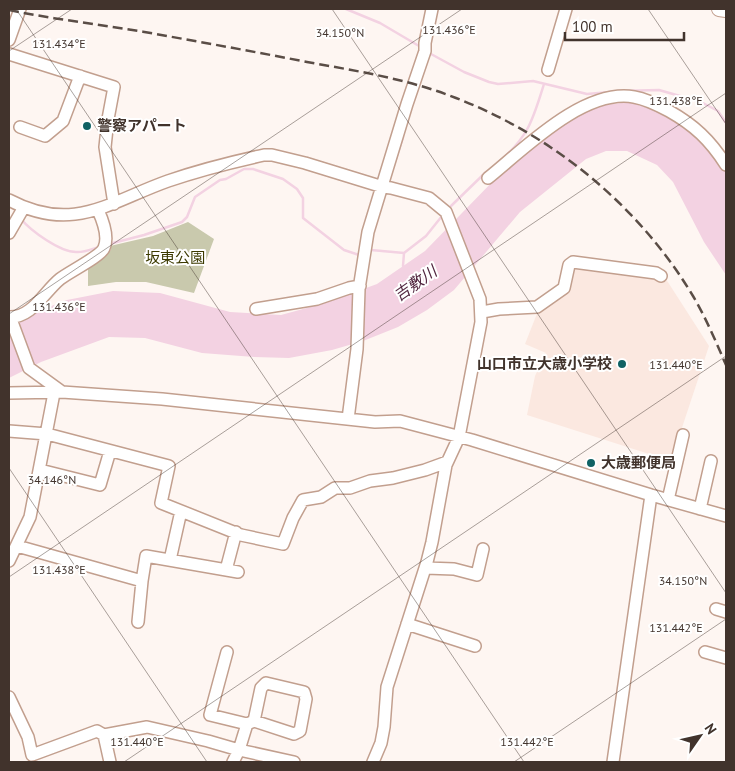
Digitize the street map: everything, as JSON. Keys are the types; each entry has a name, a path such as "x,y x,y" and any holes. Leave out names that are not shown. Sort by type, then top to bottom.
{"main road":[{"path":"720,9 726,10"}],"street":[{"path":"9,40 20,9"},
{"path":"348,419 357,348 359,288 368,232 425,51 432,9"},
{"path":"548,70 566,9"},
{"path":"9,54 114,87 105,147 114,204"},
{"path":"20,127 45,136 63,121 80,76"},
{"path":"488,178 549,128 570,114 596,102 616,97 633,97 650,102 690,123 716,149 726,165"},
{"path":"9,200 39,213 60,215 98,210 190,174 264,155 297,161 383,187 429,198 446,212 472,275 482,312 459,437 447,462 426,568 387,687 384,727 381,743 374,762"},
{"path":"9,233 24,207"},
{"path":"58,392 29,368 10,319 26,314 59,280 102,252 106,240 104,225 98,210"},
{"path":"482,312 537,307 564,288 569,265 573,262 656,273 662,276"},
{"path":"256,308 317,299 349,288 359,288"},
{"path":"9,392 58,392 162,399 375,422 400,422 459,437 726,516"},
{"path":"9,561 30,517 46,434 58,392"},
{"path":"9,431 46,434 169,466 161,504 236,532 283,544 293,518 303,500 321,497 335,488 350,488 370,481 426,470 447,462"},
{"path":"668,500 683,435"},
{"path":"40,470 100,485 110,451"},
{"path":"700,509 711,461"},
{"path":"613,762 651,495"},
{"path":"170,560 181,511"},
{"path":"226,570 236,532"},
{"path":"17,546 142,581"},
{"path":"426,568 454,570 477,575 483,549"},
{"path":"138,622 146,556 238,572"},
{"path":"407,624 475,646"},
{"path":"227,652 210,715 251,723 294,734 300,731 306,699 304,692 266,683 261,688 251,723 232,762"},
{"path":"705,652 726,658"},
{"path":"9,697 28,737 32,755 97,731 104,735 147,727 294,762"},
{"path":"104,735 110,762"}],"shaded area":[{"name":"山口市立大歳小学校","path":"572,263 664,276 709,346 671,461 527,415 535,376 546,353 525,344 540,306 566,289"}],"green space":[{"name":"坂東公園","path":"188,222 214,239 194,293 146,282 116,282 88,286 88,266 111,250 110,246 153,236"}],"water":[{"name":"吉敷川","path":"630,102 653,110 681,125 713,153 726,172 726,275 704,242 673,182 657,165 627,151 606,151 586,159 520,212 454,290 427,310 398,327 363,341 332,350 289,358 202,353 145,338 109,337 41,362 9,378 9,326 23,321 41,310 67,300 113,291 160,293 230,312 281,315 325,303 377,284 425,251 498,176 567,121 595,106"}],"waterway":[{"path":"346,9 380,23 419,46"},
{"path":"431,54 464,72 498,84 533,81 587,94 610,92"},
{"path":"500,161 524,135 537,107 544,84"},
{"path":"618,91 659,90 701,102 718,111 726,123"},
{"path":"394,165 403,137"},
{"path":"109,244 182,222 187,217 195,197 220,180 226,179 244,169 253,169 283,179 297,189 303,198 303,218 344,250 359,255"},
{"path":"451,206 486,172"},
{"path":"403,266 404,253 426,236 442,216"},
{"path":"21,219 39,235 62,249 79,252 99,247"},
{"path":"371,250 404,253"}],"railway":[{"path":"9,10 139,31 382,76 438,91 492,114 527,132 560,154 591,178 647,232 693,296 707,321 726,365"}],"place":[{"name":"警察アパート","path":"87,126"},
{"name":"山口市立大歳小学校","path":"622,364"},
{"name":"大歳郵便局","path":"591,463"}]}
